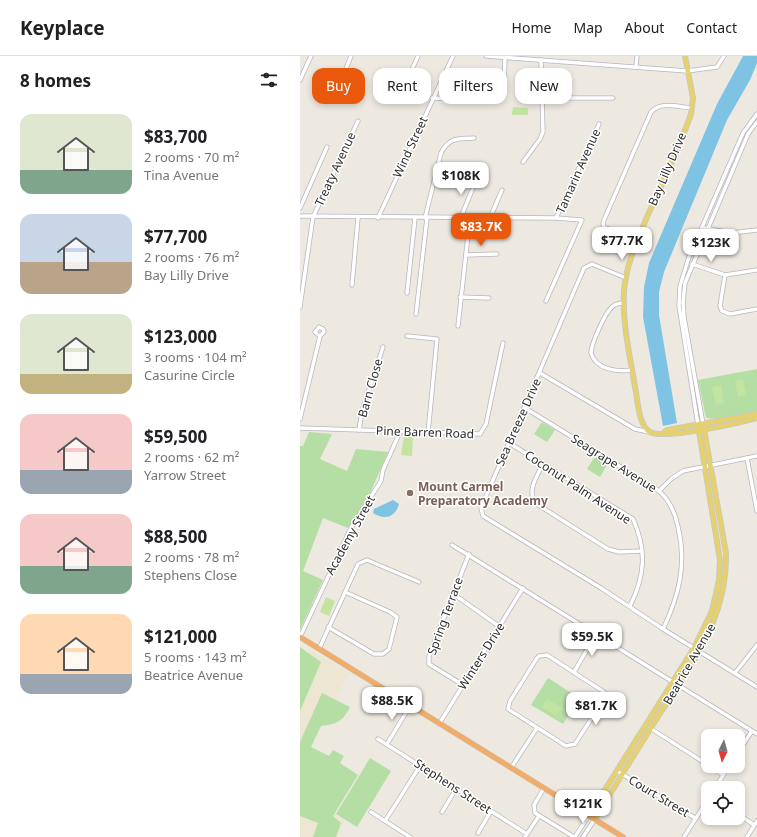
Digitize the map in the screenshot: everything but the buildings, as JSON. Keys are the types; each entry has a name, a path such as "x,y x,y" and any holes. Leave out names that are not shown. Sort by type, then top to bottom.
{"highway":[{"path":"300,637 623,837"}],"main road":[{"name":"Bay Lilly Drive","path":"650,432 644,426 632,370 624,303 626,278 637,241 692,108 692,90 685,56"},
{"path":"650,432 667,435 757,414"},
{"path":"701,427 757,418"},
{"name":"Beatrice Avenue","path":"595,819 699,651 716,617 726,573 725,542 701,427"},
{"name":"Beatrice Avenue","path":"589,815 694,648 712,611 719,580 719,549 708,466"}],"street":[{"path":"300,80 310,56"},
{"path":"346,68 351,56"},
{"path":"413,68 418,56"},
{"name":"Wind Street","path":"378,218 432,98 453,56"},
{"path":"486,56 687,71 717,67 724,56"},
{"path":"581,56 581,62"},
{"path":"636,66 637,56"},
{"path":"432,98 494,101 499,99 503,96 504,91 505,58"},
{"path":"541,60 541,68"},
{"path":"572,98 613,98"},
{"path":"523,162 542,136 542,104"},
{"path":"637,241 604,227 604,220 651,112 656,108 663,106 692,108"},
{"path":"701,427 679,306 680,286 689,257 743,133 757,114"},
{"name":"Treaty Avenue","path":"300,307 313,217 358,121"},
{"path":"701,427 683,303 685,283 748,134 757,122"},
{"name":"Tamarin Avenue","path":"556,218 599,124"},
{"path":"743,133 748,134"},
{"path":"416,314 426,218 441,153 445,146 455,140 474,138"},
{"path":"300,208 327,147"},
{"path":"461,217 478,178"},
{"path":"490,218 502,190"},
{"path":"300,216 358,218 556,218 582,220 546,301"},
{"path":"458,326 460,296 470,217"},
{"path":"352,285 358,218"},
{"path":"407,293 415,218"},
{"path":"702,228 731,233 757,230"},
{"path":"466,256 497,254"},
{"path":"692,264 725,275 757,270"},
{"name":"Sea Breeze Drive","path":"626,278 594,265 585,267 525,408 480,508 483,516 630,606 663,629 757,687"},
{"path":"725,275 720,306 722,311 730,314 757,309"},
{"path":"460,296 489,298"},
{"path":"624,303 616,304 608,310 592,345 591,353 597,362 606,368 616,371 632,370"},
{"path":"300,419 320,336"},
{"path":"407,336 438,339 428,433"},
{"name":"Pine Barren Road","path":"300,428 480,434 484,430 503,343"},
{"name":"Barn Close","path":"359,430 362,411 383,347"},
{"path":"540,373 635,429 650,432"},
{"name":"Seagrape Avenue","path":"525,408 659,491 670,502 675,514 680,537 682,559 677,595 663,629"},
{"name":"Academy Street","path":"300,637 352,528 381,481 383,470 400,432"},
{"name":"Coconut Palm Avenue","path":"509,443 633,519 640,535 642,550 642,574 638,589 630,606"},
{"path":"659,491 670,479 680,473 757,456"},
{"path":"747,458 756,495 757,511"},
{"path":"543,464 535,479 531,492 534,503 608,549 619,552 642,550"},
{"path":"452,545 469,554 679,684 757,734"},
{"name":"Spring Terrace","path":"463,685 429,664 429,656 452,593 469,554"},
{"path":"319,649 358,564 364,560 419,582"},
{"name":"Winters Drive","path":"439,724 523,588"},
{"path":"328,627 374,654 383,654 388,649 397,617 390,612 345,592"},
{"path":"452,593 500,627"},
{"path":"574,672 596,634"},
{"path":"736,673 757,645"},
{"path":"547,655 574,672 602,690 604,694 602,702 575,744 566,746 510,711 508,706 537,658 540,656 547,655"},
{"path":"387,744 410,706"},
{"path":"645,726 701,761"},
{"path":"511,768 537,728"},
{"path":"745,742 752,731"},
{"name":"Stephens Street","path":"378,739 526,835"},
{"path":"385,821 420,766"},
{"name":"Court Street","path":"617,771 695,818"},
{"path":"720,781 724,775 721,773"},
{"path":"544,788 534,805 534,811 539,816 575,837"},
{"path":"442,812 456,789"},
{"path":"684,837 701,809"},
{"path":"478,833 491,811"},
{"path":"371,812 410,837"},
{"name":"Beatrice Avenue","path":"575,837 589,815"},
{"path":"526,835 539,816"},
{"name":"Beatrice Avenue","path":"584,837 595,819"},
{"path":"745,819 754,825"},
{"path":"748,837 757,821"}],"shaded area":[{"path":"310,649 350,673 300,757 300,665"},
{"path":"300,759 320,803 344,821 338,837 300,837"}],"green space":[{"path":"513,107 528,108 528,115 512,115"},
{"path":"757,369 757,412 719,419 706,418 698,380"},
{"path":"743,379 746,395 738,397 735,381"},
{"path":"721,385 724,403 716,405 712,387"},
{"path":"542,422 555,430 547,442 534,434"},
{"path":"309,432 332,434 320,459 347,471 356,449 388,452 368,498 348,528 323,518 303,571 323,580 300,630 300,446 303,446"},
{"path":"404,436 413,437 412,456 401,455"},
{"path":"596,455 608,463 600,477 587,469"},
{"path":"326,597 335,601 329,616 320,612"},
{"path":"300,647 321,662 300,711"},
{"path":"548,678 579,698 563,724 531,705"},
{"path":"322,693 350,707 342,719 335,723 321,726 311,747 329,756 333,750 344,756 340,763 358,775 333,816 341,823 336,837 313,837 318,823 300,816 300,742"},
{"path":"547,699 562,708 556,716 542,707"},
{"path":"370,758 391,771 357,827 336,814"}],"water":[{"path":"743,56 757,56 757,63 750,80 727,120 664,272 659,292 659,315 677,423 663,426 643,317 644,287 649,263 717,104"},
{"path":"393,500 399,504 392,515 381,517 373,513 374,509"}],"place":[{"name":"Mount Carmel Preparatory Academy","path":"410,493"}]}
